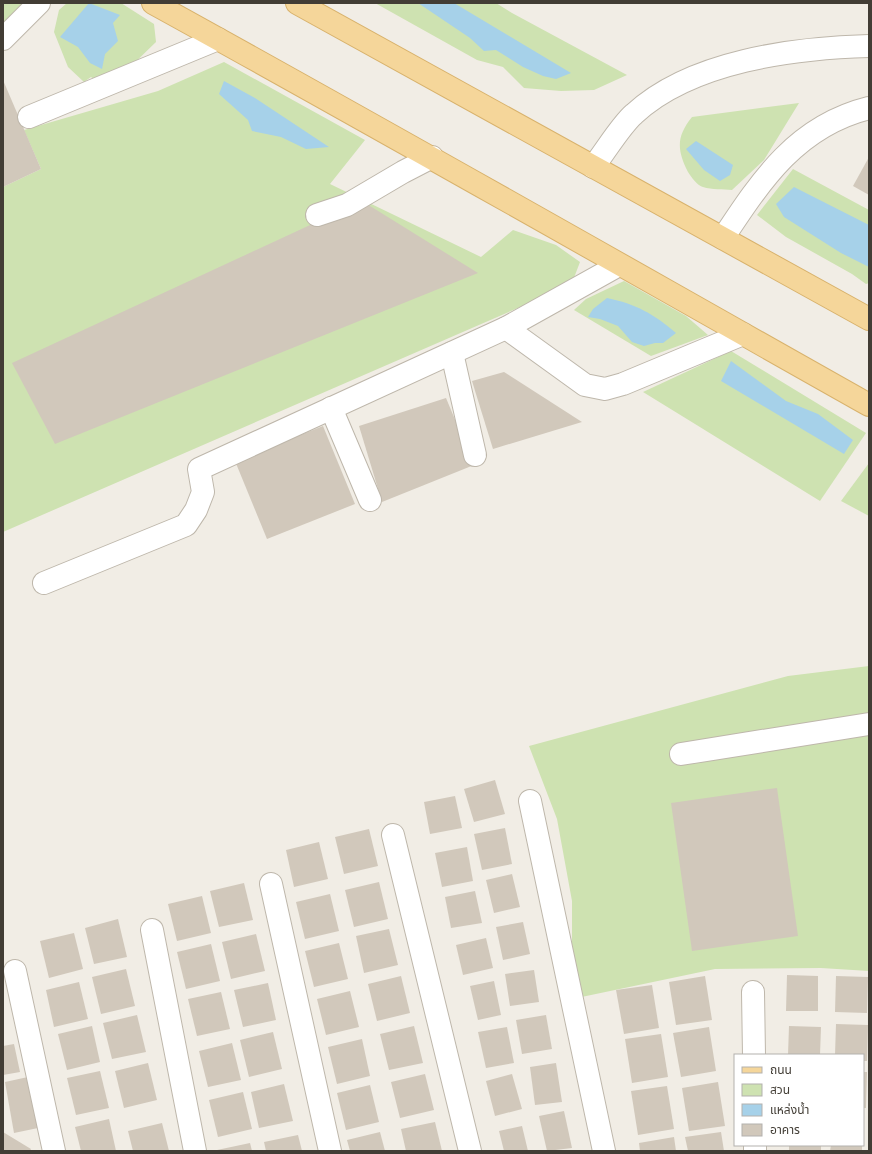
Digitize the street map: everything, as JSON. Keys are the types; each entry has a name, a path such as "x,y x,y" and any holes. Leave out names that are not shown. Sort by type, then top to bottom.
{"main road":[{"path":"153,3 432,157 611,270 742,334 869,405"},
{"path":"296,3 321,9 593,167 868,316"}],"street":[{"path":"3,39 39,3"},
{"path":"29,117 109,85 218,38"},
{"path":"593,167 634,114 674,86 742,60 835,47 869,46"},
{"path":"724,238 762,182 807,136 847,114 869,108"},
{"path":"317,216 347,206 403,172 432,157"},
{"path":"44,583 186,525 196,510 204,492 199,469 506,328 611,270"},
{"path":"506,328 585,385 605,389 623,384 742,334"},
{"path":"452,353 475,455"},
{"path":"331,408 370,500"},
{"path":"681,754 869,724"},
{"path":"530,801 604,1151"},
{"path":"393,835 470,1151"},
{"path":"271,884 330,1151"},
{"path":"152,930 195,1151"},
{"path":"15,971 54,1151"},
{"path":"753,992 754,1054"}],"green space":[{"path":"3,3 29,3 3,27"},
{"path":"67,3 121,3 154,24 156,42 124,73 98,82 91,77 84,82 68,67 54,32 59,10"},
{"path":"375,3 496,3 627,75 594,90 561,91 524,88 503,67 477,60"},
{"path":"224,62 365,140 330,184 481,257 513,230 556,245 580,262 572,283 550,294 3,532 3,187 41,169 24,130 158,91"},
{"path":"799,103 764,160 732,190 710,189 701,186 688,172 680,150 680,144 683,131 692,117"},
{"path":"793,169 869,210 869,283 866,284 852,274 786,237 757,215"},
{"path":"624,281 686,316 708,335 651,356 574,310 586,299"},
{"path":"731,351 866,433 820,501 643,392"},
{"path":"869,463 869,516 841,501"},
{"path":"869,666 869,971 821,968 715,969 572,999 572,901 557,819 529,746 788,676"}],"water":[{"path":"89,3 120,15 113,23 118,41 105,54 102,69 90,63 78,47 60,37"},
{"path":"418,3 454,3 571,73 556,79 543,76 523,67 496,50 484,51 470,38"},
{"path":"224,81 255,98 329,147 306,149 281,137 252,131 248,120 219,94"},
{"path":"696,141 733,165 730,175 720,181 704,170 686,149"},
{"path":"794,187 869,225 869,267 841,253 784,217 776,204"},
{"path":"607,298 627,303 652,315 676,333 663,343 655,343 644,346 632,342 618,326 600,319 588,317 593,309"},
{"path":"731,361 786,401 818,414 853,440 844,454 721,381"}],"building":[{"path":"3,80 41,169 3,187"},
{"path":"869,157 869,195 853,186"},
{"path":"362,201 478,273 55,444 12,363"},
{"path":"504,372 582,422 493,449 472,381"},
{"path":"446,398 474,465 382,502 359,426"},
{"path":"323,426 355,504 267,539 235,461"},
{"path":"495,780 505,814 474,822 464,789"},
{"path":"777,788 798,936 692,951 671,803"},
{"path":"455,796 462,828 430,834 424,802"},
{"path":"505,828 512,864 482,870 474,834"},
{"path":"369,829 378,866 344,874 335,837"},
{"path":"319,842 328,879 294,887 286,850"},
{"path":"467,847 473,881 442,887 435,853"},
{"path":"512,874 520,907 494,913 486,880"},
{"path":"379,882 388,919 354,927 345,890"},
{"path":"244,883 253,920 219,927 210,891"},
{"path":"475,891 482,923 451,928 445,897"},
{"path":"330,894 339,931 305,939 296,902"},
{"path":"202,896 211,933 177,941 168,904"},
{"path":"118,919 127,957 94,964 85,928"},
{"path":"523,922 530,954 503,960 496,927"},
{"path":"389,929 398,965 364,973 356,936"},
{"path":"74,933 83,969 49,978 40,941"},
{"path":"256,934 265,971 231,979 222,942"},
{"path":"486,938 493,968 463,975 456,945"},
{"path":"339,943 348,979 314,987 305,951"},
{"path":"211,944 220,981 186,989 177,952"},
{"path":"126,969 135,1006 101,1014 92,977"},
{"path":"534,970 539,1002 510,1006 505,974"},
{"path":"787,975 818,976 818,1011 786,1011"},
{"path":"401,976 410,1013 377,1021 368,984"},
{"path":"705,976 712,1020 676,1025 669,982"},
{"path":"836,976 868,977 867,1013 835,1012"},
{"path":"494,981 501,1015 478,1020 470,986"},
{"path":"79,982 88,1019 54,1027 46,990"},
{"path":"268,983 276,1020 243,1027 234,990"},
{"path":"652,985 659,1028 624,1034 616,990"},
{"path":"350,991 359,1027 326,1035 317,999"},
{"path":"221,992 230,1029 197,1036 188,999"},
{"path":"137,1015 146,1052 112,1059 103,1023"},
{"path":"546,1015 552,1049 522,1054 516,1020"},
{"path":"836,1024 868,1025 867,1061 864,1061 864,1054 835,1054"},
{"path":"92,1026 100,1062 67,1070 58,1034"},
{"path":"414,1026 423,1063 389,1070 380,1034"},
{"path":"789,1026 821,1027 820,1054 788,1054"},
{"path":"507,1027 514,1063 486,1068 478,1032"},
{"path":"709,1027 716,1071 681,1077 673,1033"},
{"path":"273,1032 282,1069 249,1077 240,1040"},
{"path":"661,1034 668,1077 632,1083 625,1039"},
{"path":"362,1039 370,1076 337,1084 328,1047"},
{"path":"232,1043 241,1080 208,1087 199,1051"},
{"path":"14,1044 20,1072 3,1075 3,1046"},
{"path":"148,1063 157,1100 124,1108 115,1071"},
{"path":"556,1063 562,1102 535,1105 530,1067"},
{"path":"100,1071 109,1108 76,1115 67,1078"},
{"path":"864,1072 867,1072 866,1108 864,1108"},
{"path":"425,1074 434,1110 400,1118 391,1082"},
{"path":"512,1074 522,1109 495,1116 486,1081"},
{"path":"28,1077 38,1128 14,1133 5,1082"},
{"path":"718,1082 725,1126 689,1131 682,1088"},
{"path":"284,1084 293,1121 259,1128 251,1092"},
{"path":"370,1085 379,1122 346,1130 337,1093"},
{"path":"667,1086 674,1129 638,1135 631,1091"},
{"path":"243,1092 252,1129 218,1137 209,1100"},
{"path":"564,1111 572,1148 547,1151 539,1116"},
{"path":"109,1119 116,1151 81,1151 75,1127"},
{"path":"435,1122 442,1151 406,1151 401,1129"},
{"path":"162,1123 169,1151 133,1151 128,1131"},
{"path":"522,1126 528,1151 504,1151 499,1131"},
{"path":"3,1132 31,1149 30,1151 3,1151"},
{"path":"380,1132 385,1151 350,1151 347,1140"},
{"path":"721,1132 724,1151 688,1151 685,1137"},
{"path":"298,1135 302,1151 266,1151 264,1142"},
{"path":"674,1137 676,1151 640,1151 639,1143"},
{"path":"250,1143 252,1151 217,1151 217,1150"},
{"path":"789,1146 821,1146 821,1151 789,1151"},
{"path":"831,1146 862,1146 862,1151 830,1151"}]}
